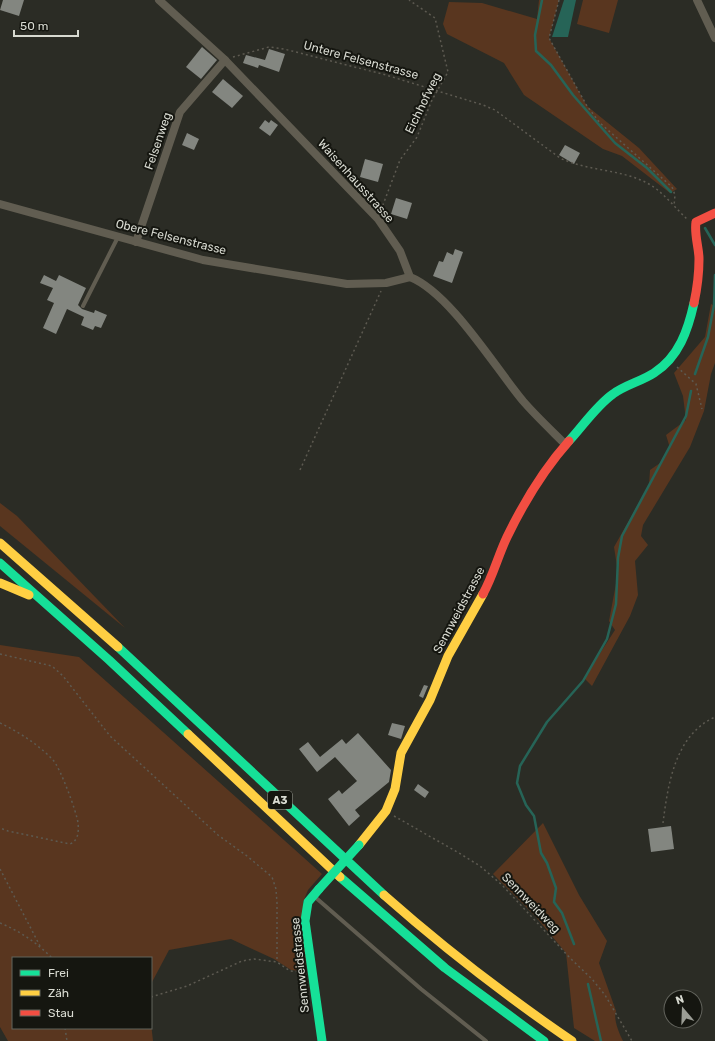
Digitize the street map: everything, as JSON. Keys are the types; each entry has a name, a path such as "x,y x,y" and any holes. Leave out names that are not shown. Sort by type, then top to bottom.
{"main road":[{"path":"696,222 715,213"},
{"name":"Sennweidstrasse","path":"322,1041 305,921 308,902 359,845 386,812 395,789 401,752 430,700 448,656 490,581 512,525 528,499 566,445 605,401 614,393 655,373 670,359 684,337 693,312 698,275 696,222"},
{"name":"A3","path":"0,543 98,629 389,900 471,969 572,1041"},
{"name":"A3","path":"0,563 107,658 293,834 382,915 456,977 544,1041"},
{"path":"0,583 45,602"}],"street":[{"name":"Waisenhausstrasse","path":"159,0 225,60 378,219 400,251 410,276"},
{"path":"697,0 715,38"},
{"name":"Felsenweg","path":"136,242 180,112 225,60"},
{"name":"Obere Felsenstrasse","path":"0,204 203,260 347,284 386,283 410,276"},
{"path":"410,276 421,281 434,291 465,326 523,401 566,445"}],"lane":[{"path":"83,306 118,236"},
{"path":"316,892 427,994 486,1041"}],"path":[{"name":"Eichhofweg","path":"378,219 400,160 418,137 448,72 435,18 409,0"},
{"path":"560,0 549,38 588,106 600,123 672,187 676,195 674,206"},
{"name":"Untere Felsenstrasse","path":"225,60 269,47 277,48 363,68 473,101 495,110 560,158 571,163 628,176 652,186 688,220 696,222"},
{"path":"300,470 386,283"},
{"path":"670,359 696,384 702,409"},
{"path":"0,654 52,666 63,676 110,736 218,835 247,856 272,877 276,889 277,962"},
{"path":"663,823 668,785 675,762 690,736 706,721 715,716"},
{"path":"0,723 35,744 55,761 78,823 77,839 75,842 70,844 0,828"},
{"name":"Sennweidweg","path":"386,812 470,860 502,885 570,958 592,978 605,995 632,1041"},
{"path":"0,869 40,946"},
{"path":"0,923 21,933 40,946 51,957"},
{"path":"152,997 187,986 242,961 254,959 277,962 290,971 312,972"},
{"path":"65,1029 67,1041"}],"shaded area":[{"path":"539,0 559,0 549,38 587,106 639,148 677,189 670,193 622,156 603,149 524,95 504,63 447,34 443,24 449,2 482,3 537,19"},
{"path":"583,0 618,0 609,33 577,24"},
{"path":"711,304 715,306 715,363 711,374 704,411 690,447 643,525 641,536 648,545 635,561 638,595 630,616 592,686 584,678 615,630 609,621 618,573 614,547 649,485 650,470 663,461 670,448 666,435 686,420 683,396 674,373 705,337"},
{"path":"0,503 17,516 125,628 0,526"},
{"path":"0,645 79,657 322,874 308,890 303,902 306,966 301,971 291,970 274,959 231,939 169,950 152,982 152,957 12,957 12,1029 152,1029 153,1041 8,1041 0,1027"},
{"path":"543,823 579,895 607,941 599,963 616,1011 616,1022 623,1041 595,1041 574,1028 566,953 535,916 493,874"}],"water":[{"path":"564,0 576,0 568,37 552,37"}],"building":[{"path":"3,0 24,0 19,16 0,10"},
{"path":"202,47 217,60 201,79 186,67"},
{"path":"269,49 285,54 279,72 259,65 258,68 243,63 246,55 265,60"},
{"path":"223,79 243,96 232,108 212,92"},
{"path":"265,120 269,123 271,120 278,125 270,136 259,128"},
{"path":"187,133 199,139 194,150 182,145"},
{"path":"565,145 580,153 574,164 559,155"},
{"path":"365,159 383,164 378,182 360,177"},
{"path":"396,198 412,203 407,219 391,214"},
{"path":"455,249 463,252 452,283 433,276 439,261 443,262 447,252 453,255"},
{"path":"44,275 56,281 59,275 86,288 78,305 82,309 94,313 95,310 107,315 101,328 95,326 93,330 81,325 84,317 67,309 56,334 43,328 54,303 47,300 53,288 40,283"},
{"path":"424,685 428,686 423,698 419,696"},
{"path":"392,723 405,726 401,739 388,735"},
{"path":"358,733 391,770 389,782 355,810 360,816 349,826 328,799 339,790 342,794 357,781 335,757 317,772 299,749 308,742 320,757 342,739 346,744"},
{"path":"418,784 429,792 425,798 414,790"},
{"path":"671,826 674,849 651,852 648,829"}],"waterway":[{"path":"542,0 535,35 536,51 551,65 573,95 615,143 647,168 671,192"},
{"path":"705,228 715,245"},
{"path":"695,374 708,337 714,305 715,275"},
{"path":"574,944 562,913 554,902 556,888 547,863 541,853 534,816 526,805 517,783 520,766 547,722 583,681 607,639 616,604 618,558 622,536 686,416 691,391"},
{"path":"588,984 601,1041"}],"traffic: fast":[{"path":"569,441 595,410 613,394 663,367 676,351 681,342 689,323 694,303"},
{"path":"0,563 109,660 188,734"},
{"path":"118,647 384,895"},
{"path":"319,889 359,845"},
{"path":"340,877 445,968 544,1041"},
{"path":"319,889 308,902 305,921 322,1041"}],"traffic: slow":[{"path":"0,543 118,647"},
{"path":"0,583 29,595"},
{"path":"359,845 386,811 395,789 401,753 430,700 448,656 483,594"},
{"path":"188,734 340,877"},
{"path":"384,895 429,934 476,971 523,1007 572,1041"}],"traffic: jam":[{"path":"694,303 699,265 696,222 715,213"},
{"path":"483,594 507,537 520,512 543,475 569,441"}]}
